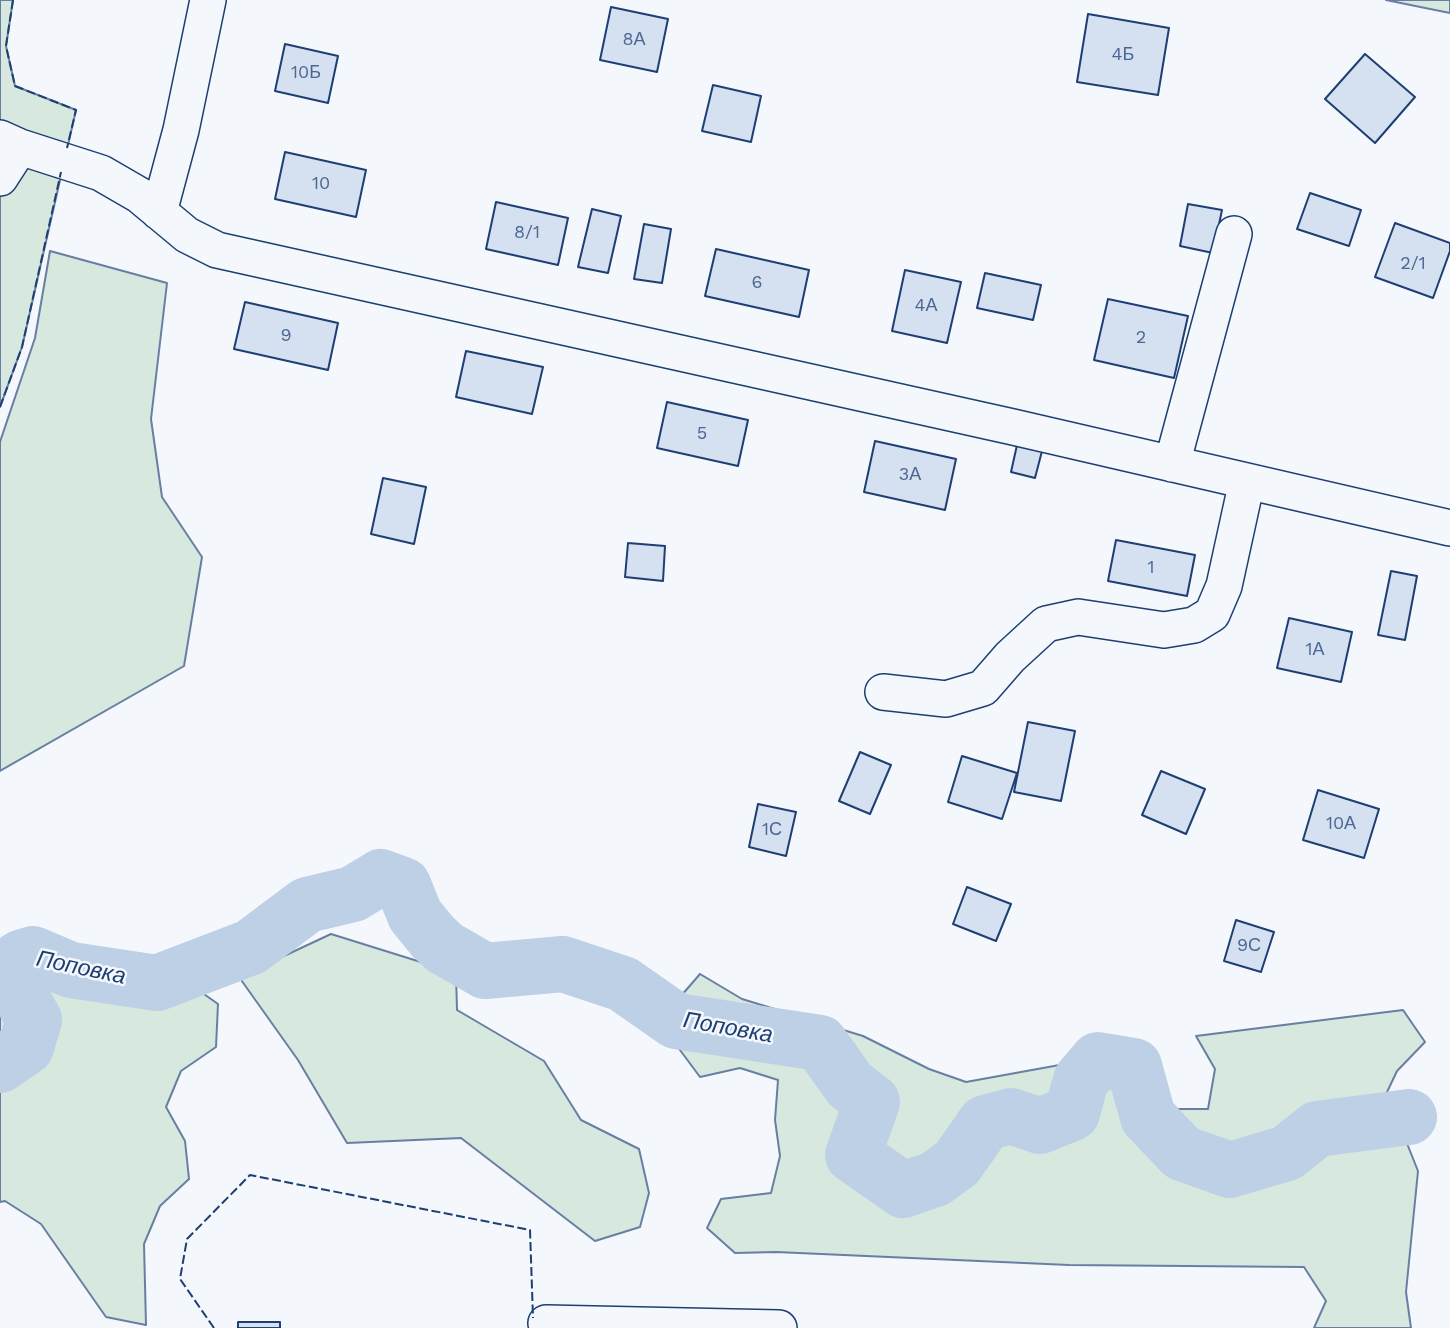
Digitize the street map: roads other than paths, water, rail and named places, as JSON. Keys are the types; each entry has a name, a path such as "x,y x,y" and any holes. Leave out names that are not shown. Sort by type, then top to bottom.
{"street":[{"path":"159,212 181,130 208,0"},
{"path":"0,115 10,143 0,178"},
{"path":"10,143 101,173 139,195 187,235 217,250 1450,528"},
{"path":"1172,464 1234,233"},
{"path":"883,692 946,699 984,688 1010,657 1046,624 1078,617 1164,630 1194,625 1212,614 1224,586 1247,481"},
{"path":"546,1323 779,1328"}],"waterway":[{"name":"Поповка","path":"0,1065 26,1047 34,1020 6,970 20,958 33,954 71,970 157,983 251,947 307,905 353,894 381,877 403,885 415,915 445,948 485,971 563,964 623,984 676,1021 820,1043 850,1085 872,1102 853,1155 903,1190 935,1179 957,1163 985,1123 1011,1116 1040,1126 1072,1113 1081,1080 1098,1060 1134,1066 1148,1117 1182,1153 1230,1170 1287,1153 1317,1129 1409,1117"}]}
